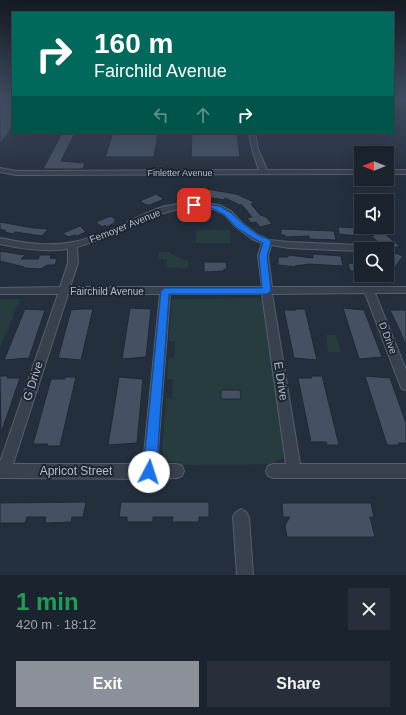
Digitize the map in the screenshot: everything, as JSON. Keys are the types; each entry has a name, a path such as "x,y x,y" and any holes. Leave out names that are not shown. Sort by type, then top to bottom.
{"street":[{"path":"252,134 255,149 264,173"},
{"name":"Finletter Avenue","path":"0,170 16,173 354,172"},
{"path":"394,172 406,172"},
{"name":"Femoyer Avenue","path":"0,241 25,246 72,246 100,238 165,209 186,205 202,205 216,207 228,213 239,225 255,237 267,242 289,245 354,248"},
{"name":"E Drive","path":"267,242 263,256 267,291 294,470"},
{"name":"G Drive","path":"2,471 73,263 72,246"},
{"name":"Fairchild Avenue","path":"0,291 406,290"},
{"path":"149,472 165,291"},
{"name":"D Drive","path":"369,291 406,385"},
{"name":"Apricot Street","path":"2,471 177,472"},
{"path":"273,471 406,471"},
{"path":"241,517 245,575"}],"green space":[{"path":"196,230 230,230 231,243 196,243"},
{"path":"159,252 170,252 172,255 188,261 188,269 167,267 167,259 158,259"},
{"path":"259,298 263,301 284,451 284,455 281,460 274,462 274,464 179,465 179,462 163,461 162,452 166,398 172,398 173,379 167,379 168,358 174,358 175,341 169,341 172,300","holes":["240,390 241,399 221,399 221,391"]},
{"path":"0,299 20,299 0,348"},
{"path":"326,335 336,335 341,352 328,352"}],"building":[{"path":"0,126 12,126 12,127 0,144"},
{"path":"61,134 74,134 61,161 85,163 83,169 43,169"},
{"path":"113,134 158,134 154,157 105,157"},
{"path":"192,134 237,134 240,157 191,157"},
{"path":"207,189 236,194 254,202 251,204 260,215 266,217 272,224 260,227 256,222 251,223 247,218 252,217 241,204 240,205 225,198 224,200 202,196"},
{"path":"156,194 164,199 150,205 146,205 140,201"},
{"path":"111,216 116,220 114,221 115,223 106,227 105,225 102,227 96,222"},
{"path":"0,222 48,229 42,236 15,232 13,234 4,232 6,231 0,229"},
{"path":"80,226 86,232 77,236 75,235 68,237 63,233"},
{"path":"338,227 354,228 354,234 358,234 358,236 339,234"},
{"path":"281,229 334,231 336,240 309,239 309,236 285,237 285,235 281,235"},
{"path":"385,234 400,246 394,248 394,242 378,242 371,236"},
{"path":"0,251 25,255 21,259 38,259 40,255 51,255 50,258 57,259 55,265 47,265 41,269 24,268 0,261"},
{"path":"394,253 403,256 394,269"},
{"path":"313,254 341,256 343,266 309,264 295,266 296,267 278,265 278,257 288,257 288,255 313,258"},
{"path":"204,262 226,262 227,269 224,269 224,271 204,272"},
{"path":"348,263 354,263 354,271 350,271"},
{"path":"130,308 151,309 146,357 122,359"},
{"path":"343,308 364,310 382,357 359,359"},
{"path":"25,309 45,310 29,358 4,360"},
{"path":"93,309 81,360 58,358 71,310"},
{"path":"305,309 317,360 294,358 284,310"},
{"path":"390,310 406,310 406,346 400,331"},
{"path":"0,376 8,376 7,378 20,378 1,433"},
{"path":"311,376 322,376 339,445 327,445 326,442 311,442 298,378 312,378"},
{"path":"365,376 390,378 406,423 406,443 398,443 399,445 387,445"},
{"path":"65,377 76,377 60,446 33,444 51,379 65,379"},
{"path":"119,377 143,379 137,443 108,445"},
{"path":"221,390 240,390 241,399 221,399"},
{"path":"86,502 83,517 72,517 71,522 45,523 46,517 27,517 25,523 0,523 0,503"},
{"path":"121,502 209,502 209,517 199,517 199,522 172,522 173,517 153,517 153,522 127,522 127,517 119,517"},
{"path":"282,503 371,503 374,517 370,517 375,537 287,537 285,525 290,517 283,517"}],"route":[{"path":"149,472 165,291 267,291 263,256 267,242 255,237 239,225 228,213 216,207 194,205"}]}
